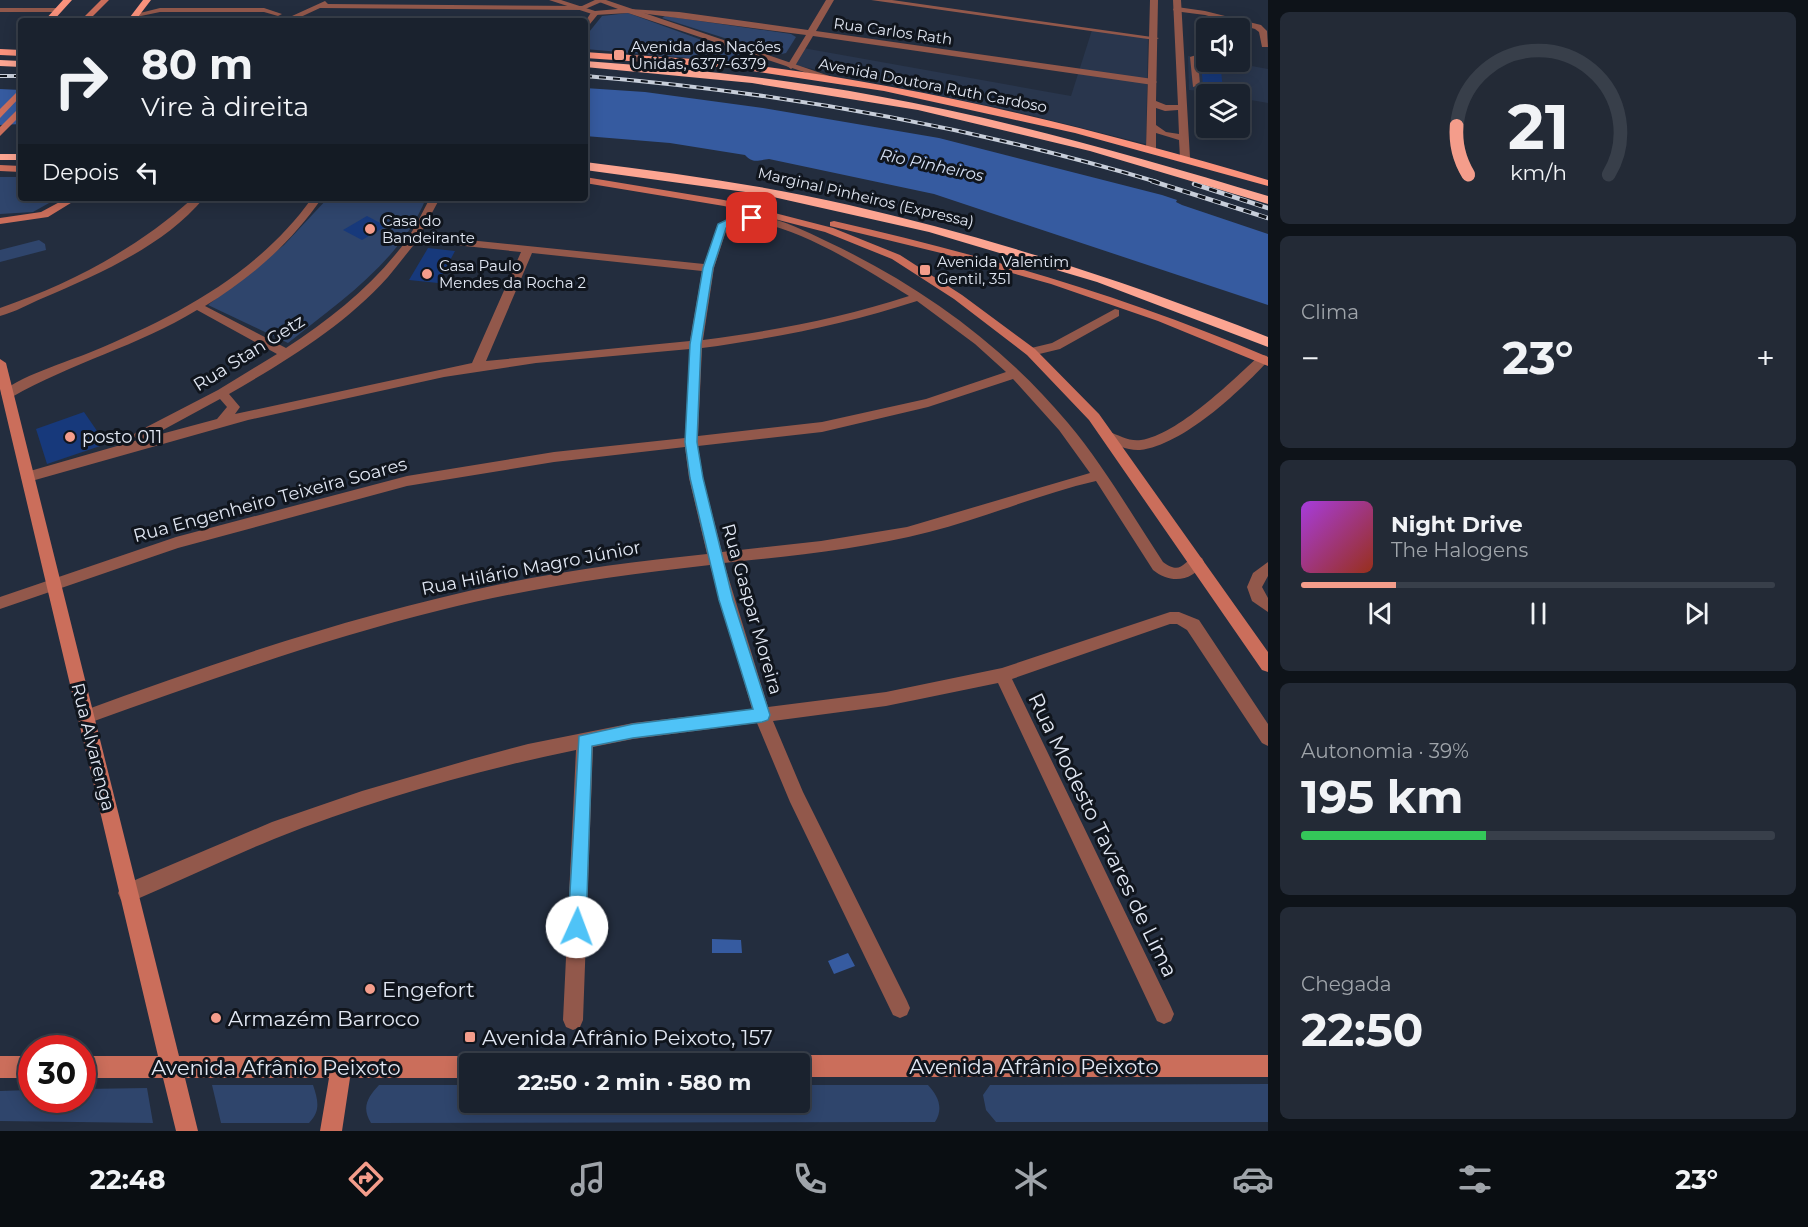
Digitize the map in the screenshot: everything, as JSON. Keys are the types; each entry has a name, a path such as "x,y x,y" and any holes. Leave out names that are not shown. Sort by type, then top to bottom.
{"highway":[{"path":"51,18 68,0"},
{"path":"133,18 147,0"},
{"path":"0,46 18,46"},
{"path":"0,52 18,52"},
{"name":"Avenida Doutora Ruth Cardoso","path":"588,55 751,68 840,81 1023,117 1185,158 1268,183"},
{"path":"642,59 803,81 888,98 1086,145 1268,200"},
{"path":"0,63 18,64"},
{"path":"588,64 738,79 916,106"},
{"path":"0,157 18,165"},
{"name":"Marginal Pinheiros (Expressa)","path":"588,166 736,185 934,227 1084,272 1268,342"}],"main road":[{"path":"87,18 105,0"},
{"path":"99,18 115,0"},
{"path":"0,115 18,94"},
{"path":"0,133 18,112"},
{"path":"0,168 18,166"},
{"path":"588,178 684,191 917,242 982,259 1107,299 1265,360"},
{"path":"588,179 674,193 829,230 896,257 958,297 1031,352 1094,417 1268,665"},
{"path":"0,222 44,215 68,201"},
{"path":"896,257 895,249 917,242"},
{"name":"Rua Alvarenga","path":"0,363 187,1131"},
{"name":"Avenida Afrânio Peixoto","path":"96,1067 459,1066"},
{"name":"Avenida Afrânio Peixoto","path":"810,1066 1268,1066"},
{"path":"0,1067 18,1067"},
{"path":"331,1131 341,1067"}],"street":[{"path":"270,18 307,0"},
{"path":"292,18 331,0"},
{"path":"318,6 583,8 600,0 840,81"},
{"path":"791,66 830,0"},
{"path":"875,0 1155,38"},
{"path":"1151,149 1155,38 1153,0"},
{"path":"540,8 555,1 595,13 629,11"},
{"path":"1185,158 1177,4 1262,29 1265,47"},
{"path":"0,10 58,10"},
{"path":"133,18 160,10 264,10 278,14"},
{"name":"Rua Carlos Rath","path":"629,11 668,13 1153,82"},
{"path":"588,24 595,13"},
{"path":"656,20 659,15 668,13"},
{"path":"1196,57 1194,57 1196,85"},
{"path":"1153,107 1182,112"},
{"path":"1152,126 1163,134 1185,138"},
{"path":"0,312 91,273 132,252 180,216 196,201"},
{"path":"7,394 30,380 128,341 197,306 269,253 284,239 315,201"},
{"name":"Rua Stan Getz","path":"105,453 222,394 287,354 366,291 413,237 433,201"},
{"name":"Rua Gaspar Moreira","path":"900,1008 796,796 762,715 716,560 696,478 691,442 696,344 708,268 722,226 735,219 752,218 783,226 862,263 917,297"},
{"path":"413,237 708,268"},
{"path":"477,367 528,249"},
{"path":"28,477 105,453 280,407 477,367 796,332 853,319 917,297 962,328 1014,374 1063,426 1158,566 1167,573 1177,574 1191,570 1197,562"},
{"path":"197,306 287,354"},
{"path":"1031,352 1056,346 1115,313"},
{"path":"1047,368 1056,346"},
{"path":"1109,437 1142,445 1167,434 1209,408 1265,360"},
{"name":"Rua Engenheiro Teixeira Soares","path":"0,603 53,583 187,540 407,481 554,457 822,426 928,403 1014,374"},
{"path":"222,394 234,406 250,410 280,407"},
{"path":"220,423 234,406"},
{"name":"Rua Hilário Magro Júnior","path":"86,717 266,652 330,632 440,604 561,579 643,566 810,550 909,531 969,517 1074,481 1098,476"},
{"path":"1262,601 1253,588 1255,580 1268,567"},
{"path":"128,893 272,831 362,799 494,761 633,731 886,699 1002,675 1170,618 1179,618 1193,624 1268,738"},
{"name":"Rua Modesto Tavares de Lima","path":"1002,675 1164,1014"},
{"path":"573,1020 585,741"}],"shaded area":[{"path":"628,13 770,65 588,49 588,33 602,16"},
{"path":"665,16 791,34 796,37 786,53 777,55 662,18"},
{"path":"1092,30 1148,37 1146,144 1014,111 794,65 803,48 1071,96"},
{"path":"1188,56 1196,57 1196,72 1250,72 1250,66 1268,69 1268,103 1250,100 1250,84 1196,84 1196,91 1189,90"},
{"path":"0,177 18,177 18,201 53,201 33,212 0,214"},
{"path":"325,201 424,201 415,220 385,261 347,296 288,343 208,305 284,245"},
{"path":"39,240 45,244 46,250 0,262 0,250"},
{"path":"1268,1084 1268,1122 996,1122 986,1110 983,1095 990,1085"},
{"path":"212,1085 313,1085 317,1110 309,1123 221,1123"},
{"path":"379,1085 459,1085 459,1113 810,1113 810,1085 928,1085 935,1093 939,1112 935,1122 371,1123 366,1107"},
{"path":"147,1088 153,1123 0,1121 0,1091 18,1090 18,1113 96,1113 96,1089"}],"water":[{"name":"Rio Pinheiros","path":"588,88 645,92 763,108 939,138 1162,195 1177,200 1176,202 1182,205 1268,234 1268,305 934,194 769,159 759,161 745,155 670,143 588,136"},
{"path":"0,89 18,90 18,124 0,125"},
{"path":"712,939 741,940 742,953 712,953"},
{"path":"848,953 855,966 834,974 828,961"}],"building":[{"path":"1202,72 1221,72 1222,84 1203,84"},
{"name":"Casa do Bandeirante","path":"367,216 386,226 362,240 343,230"},
{"path":"428,248 455,251 438,283 409,280"},
{"name":"posto 011","path":"84,412 106,444 47,464 36,429"}],"railway":[{"path":"0,76 18,76"},
{"path":"588,76 730,91 874,114 1016,144 1157,182"},
{"path":"1152,181 1268,218"},
{"path":"1194,184 1268,208"}],"place":[{"name":"Avenida das Nações Unidas, 6377-6379","path":"619,55"},
{"name":"Casa do Bandeirante","path":"370,229"},
{"name":"Avenida Valentim Gentil, 351","path":"925,270"},
{"name":"Casa Paulo Mendes da Rocha 2","path":"427,274"},
{"name":"posto 011","path":"70,437"},
{"name":"Engefort","path":"370,989"},
{"name":"Armazém Barroco","path":"216,1018"},
{"name":"Avenida Afrânio Peixoto, 157","path":"470,1037"}],"route":[{"path":"577,927 585,741 633,731 762,715 726,600 696,478 691,442 696,344 708,268 718,232 722,226 735,219 752,218"}]}
